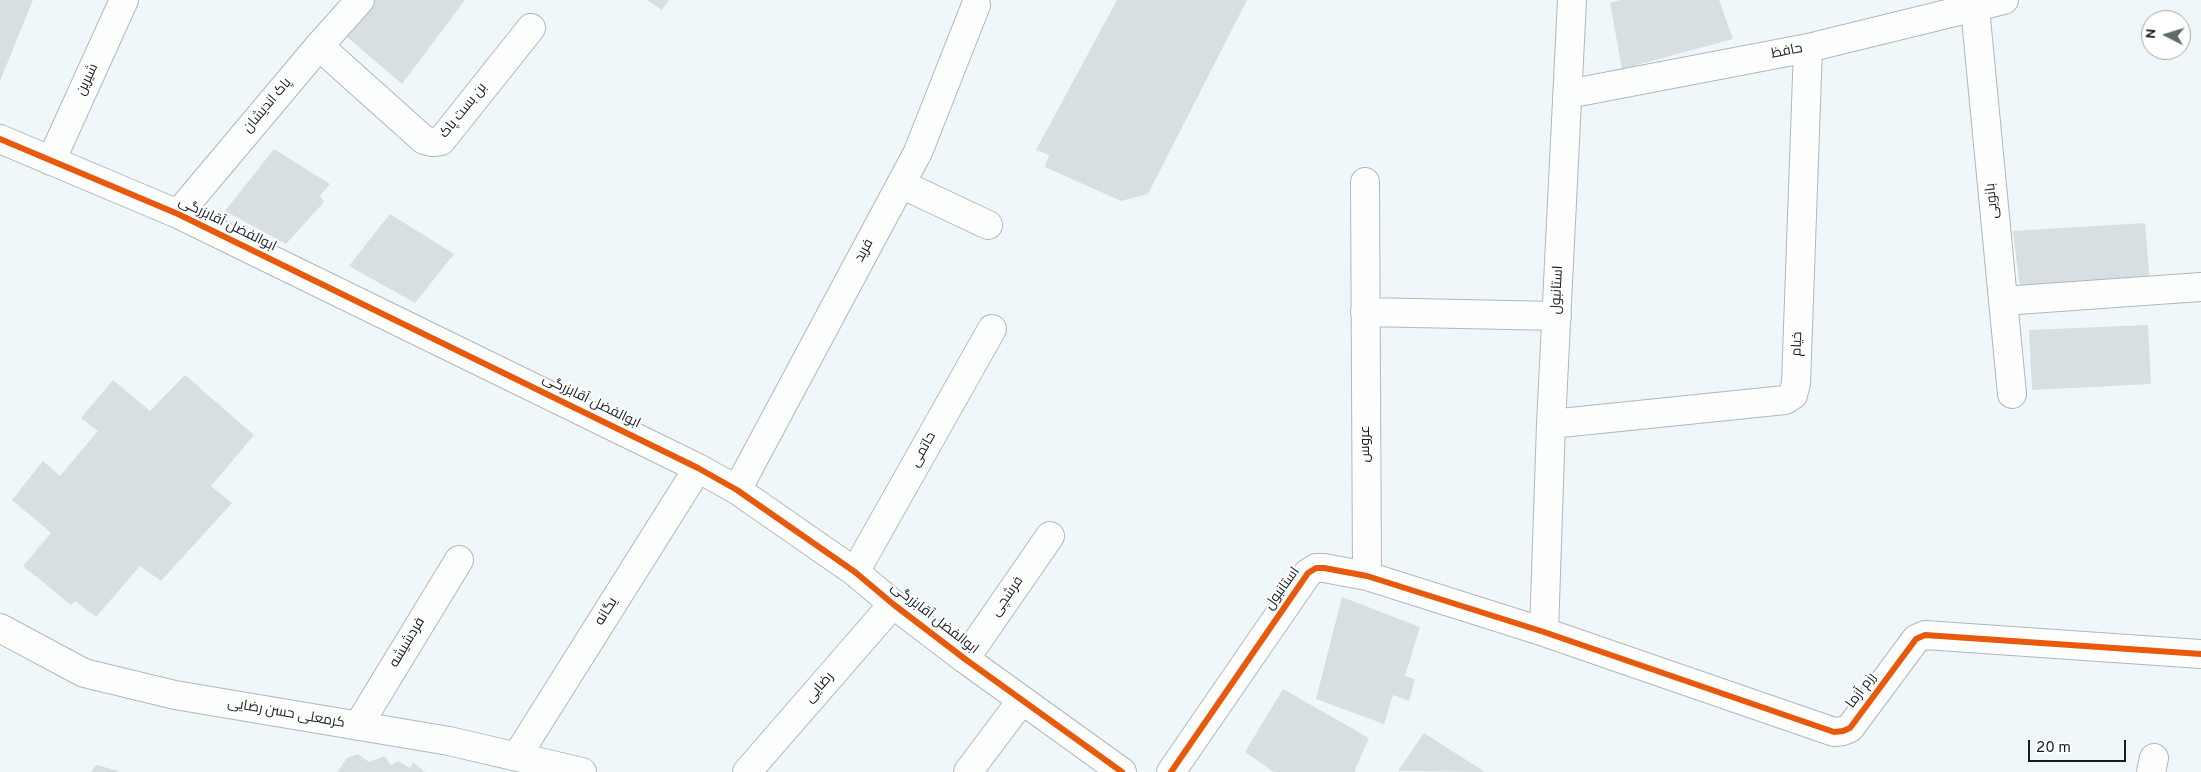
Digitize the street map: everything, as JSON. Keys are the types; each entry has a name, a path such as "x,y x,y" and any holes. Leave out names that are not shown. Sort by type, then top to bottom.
{"street":[{"name":"شیرین","path":"51,160 124,0"},
{"name":"پاک اندیشان","path":"178,214 360,0"},
{"name":"استانبول","path":"1171,772 1308,573 1316,568 1367,576 1544,632 1551,424 1572,0"},
{"name":"حافظ","path":"1568,94 1808,48 2004,0"},
{"name":"فرید","path":"738,490 918,152 976,5"},
{"name":"بانویی","path":"1974,8 2012,394"},
{"name":"بن بست پاک","path":"319,46 424,140 433,142 441,141 531,28"},
{"name":"خیام","path":"1551,424 1784,400 1793,396 1796,383 1808,48"},
{"name":"ابوالفضل آقابزرگی","path":"0,139 178,214 698,468 738,490 855,572 892,604 965,659 1122,772"},
{"name":"عروس","path":"1365,182 1367,576"},
{"path":"902,184 988,225"},
{"path":"2003,301 2201,287"},
{"path":"1365,312 1557,316"},
{"name":"حاتمی","path":"855,572 992,328"},
{"name":"یگانه","path":"517,756 698,468"},
{"name":"فرشچی","path":"965,659 1050,536"},
{"name":"فردشیشه","path":"358,726 459,560"},
{"name":"رضایی","path":"746,772 892,604"},
{"name":"کرمعلی حسن رضایی","path":"0,628 84,673 175,695 449,741 517,756 542,767 582,772"},
{"name":"رزم آزما","path":"1544,632 1834,732 1850,728 1916,639 1925,635 2201,654"},
{"path":"968,772 1022,700"}],"building":[{"path":"0,0 33,0 0,81"},
{"path":"375,0 465,0 402,84 346,36"},
{"path":"647,0 669,0 662,10"},
{"path":"1117,0 1247,0 1148,194 1121,201 1045,167 1049,155 1036,150"},
{"path":"1620,0 1719,0 1733,39 1622,69 1610,3"},
{"path":"274,149 330,184 320,196 324,202 286,244 225,211"},
{"path":"390,214 454,254 415,303 349,266"},
{"path":"2145,223 2150,284 2020,289 2013,231"},
{"path":"2148,325 2151,384 2032,390 2029,330"},
{"path":"185,375 254,435 211,486 232,503 161,581 140,566 96,617 75,601 71,605 23,566 51,533 12,500 43,461 60,476 98,431 81,418 113,380 150,411"},
{"path":"1342,597 1420,627 1405,676 1415,679 1409,701 1393,695 1384,724 1316,699"},
{"path":"1283,689 1369,738 1354,772 1274,772 1245,752"},
{"path":"1424,733 1485,772 1398,771"},
{"path":"358,754 369,762 385,756 391,765 398,761 410,768 413,762 425,772 337,772 347,758"},
{"path":"96,765 119,771 91,772"}],"cycle path":[{"path":"0,139 178,214 698,468 737,490 855,572 893,604 965,659 1122,772"},
{"path":"1171,772 1308,573 1316,568 1367,576 1544,632 1834,732 1850,728 1916,639 1925,635 2201,654"}]}
